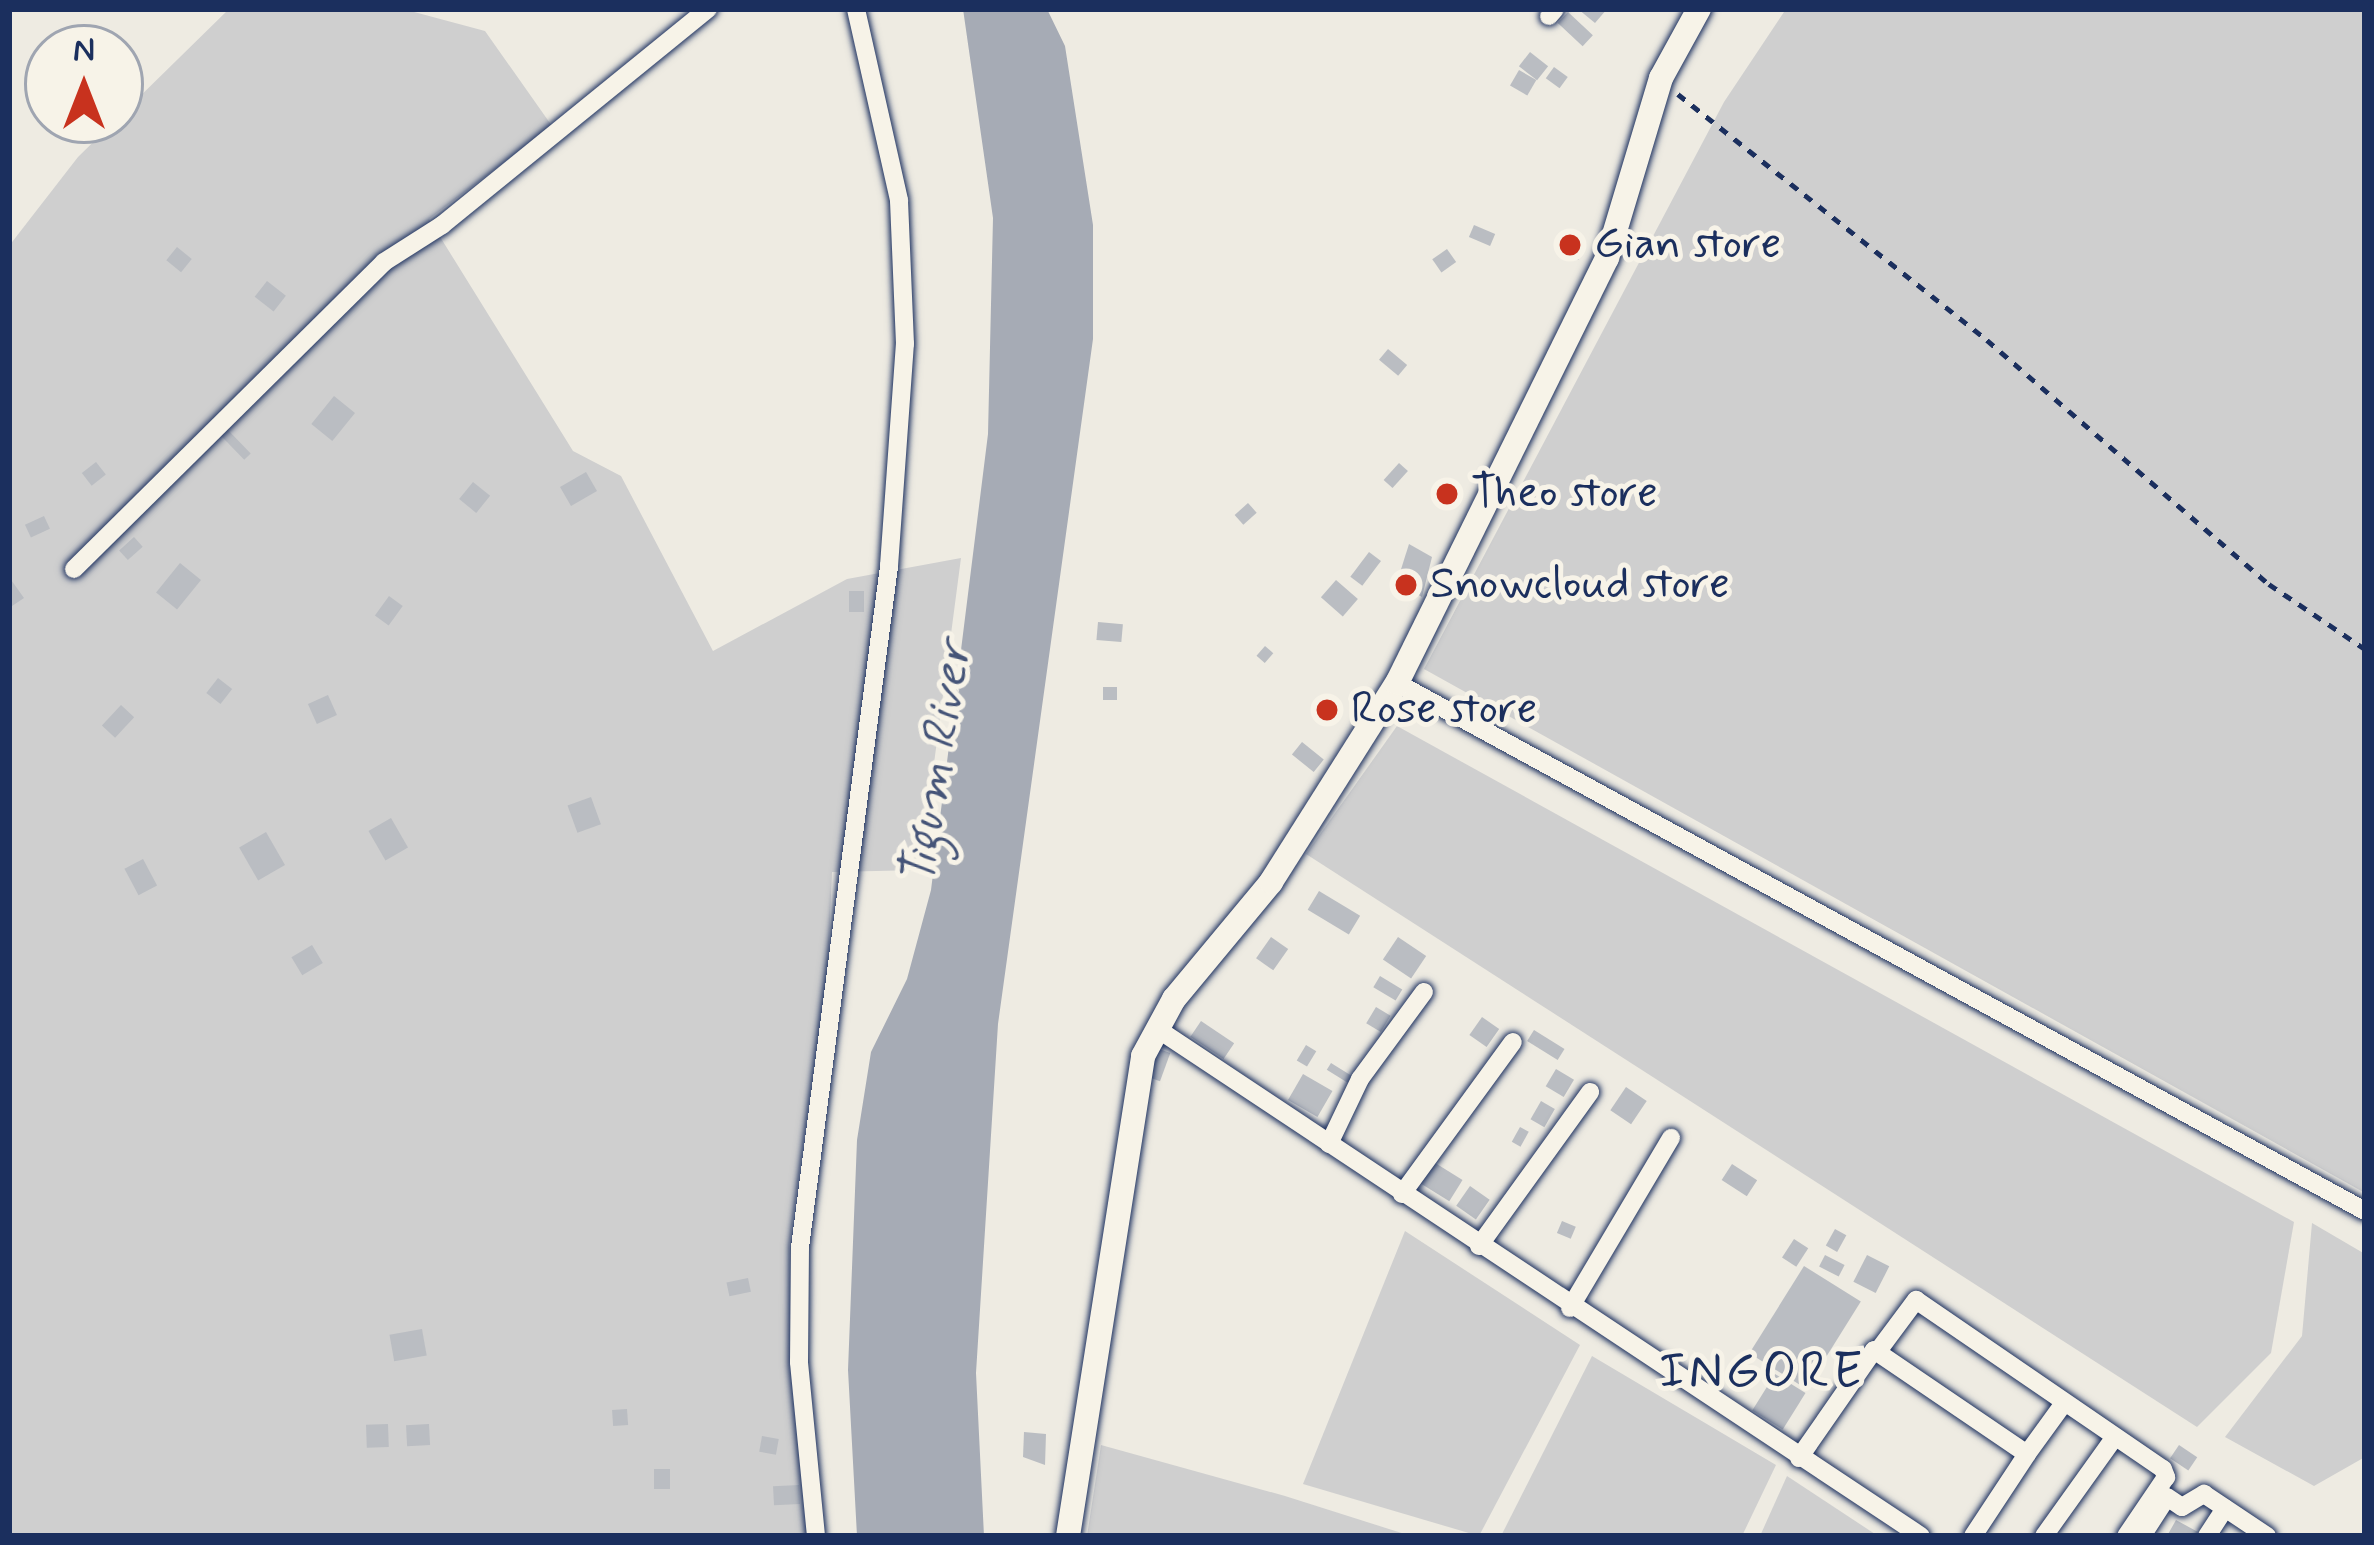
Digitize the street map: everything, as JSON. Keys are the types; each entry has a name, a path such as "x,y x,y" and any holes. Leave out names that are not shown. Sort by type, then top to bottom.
{"street":[{"path":"74,569 384,262 442,225 708,9"},
{"path":"816,1536 799,1362 800,1247 894,528 905,344 899,200 856,9"},
{"path":"1068,1536 1131,1094 1156,1028 1271,882 1397,683 1606,258 1660,78 1700,9"},
{"path":"1397,683 2365,1211"},
{"path":"1328,1144 1360,1079 1424,992"},
{"path":"1156,1028 1570,1308 1921,1536"},
{"path":"1402,1194 1513,1042"},
{"path":"1479,1246 1590,1092"},
{"path":"1570,1308 1671,1138"},
{"path":"1799,1458 1916,1300 2166,1472 2126,1536"},
{"path":"1878,1351 2027,1454"},
{"path":"1973,1536 2064,1403"},
{"path":"2044,1536 2115,1438"},
{"path":"2142,1536 2167,1497 2182,1507 2204,1494 2266,1536"},
{"path":"2207,1536 2225,1508"}],"path":[{"path":"1660,78 1987,340 2269,584 2365,649"}],"shaded area":[{"path":"229,9 403,9 485,31 552,126 429,219 573,451 621,476 713,651 847,579 961,558 920,870 832,872 828,967 789,1245 791,1358 809,1536 9,1536 9,246 91,144 144,144 144,92"},
{"path":"963,9 1047,9 1065,46 1093,225 1093,339 998,1024 976,1373 984,1536 857,1536 848,1370 857,1140 871,1052 907,979 931,890 988,434 993,218"},
{"path":"1786,9 2365,9 2365,1193 1424,669 1724,102"},
{"path":"1397,726 2294,1222 2271,1353 2197,1427 1306,854"},
{"path":"2312,1223 2365,1254 2365,1457 2314,1486 2225,1437 2302,1336"},
{"path":"1405,1231 1580,1345 1479,1536 1303,1484"},
{"path":"1592,1356 1776,1465 1742,1536 1501,1536"},
{"path":"1101,1445 1285,1496 1411,1536 1087,1536"},
{"path":"1787,1476 1878,1536 1760,1536"}],"building":[{"path":"1578,9 1607,9 1595,23"},
{"path":"1568,12 1593,35 1583,46 1558,23"},
{"path":"1530,52 1548,66 1537,80 1519,66"},
{"path":"1554,67 1568,77 1560,88 1546,78"},
{"path":"1519,70 1536,80 1527,96 1510,86"},
{"path":"1474,225 1495,234 1490,246 1469,237"},
{"path":"1563,236 1584,243 1578,260 1557,253"},
{"path":"177,247 192,259 181,272 166,260"},
{"path":"1447,249 1456,262 1441,272 1432,259"},
{"path":"267,281 286,296 274,312 255,297"},
{"path":"1388,349 1407,365 1398,376 1379,360"},
{"path":"334,396 355,413 332,441 311,424"},
{"path":"225,427 251,454 244,460 219,433"},
{"path":"96,462 106,475 92,486 82,473"},
{"path":"1399,463 1408,471 1393,488 1384,480"},
{"path":"586,472 597,491 571,506 560,487"},
{"path":"473,482 490,496 476,513 459,499"},
{"path":"1248,503 1257,513 1243,525 1235,515"},
{"path":"44,516 50,529 31,538 25,525"},
{"path":"134,537 143,547 128,560 119,550"},
{"path":"1409,544 1432,557 1422,597 1397,582"},
{"path":"1369,552 1381,561 1362,586 1350,577"},
{"path":"180,563 201,580 177,610 156,593"},
{"path":"9,577 24,598 9,608"},
{"path":"1336,580 1358,599 1343,616 1321,597"},
{"path":"849,591 864,591 864,612 849,612"},
{"path":"389,596 403,606 389,625 375,615"},
{"path":"1098,622 1123,624 1121,642 1096,640"},
{"path":"1265,646 1273,653 1265,663 1256,656"},
{"path":"218,678 232,689 220,704 206,693"},
{"path":"1103,687 1117,687 1117,700 1103,700"},
{"path":"328,695 337,715 317,724 308,704"},
{"path":"121,705 134,717 115,738 102,725"},
{"path":"1302,742 1324,760 1314,772 1292,754"},
{"path":"591,797 601,824 577,833 568,806"},
{"path":"391,818 408,847 385,860 368,831"},
{"path":"266,832 285,865 258,880 239,848"},
{"path":"143,859 157,885 139,895 124,869"},
{"path":"1319,891 1360,916 1349,935 1308,910"},
{"path":"1271,937 1288,949 1273,970 1256,958"},
{"path":"1398,937 1426,956 1411,978 1383,959"},
{"path":"312,945 323,963 302,975 291,957"},
{"path":"1380,976 1402,989 1396,1001 1373,987"},
{"path":"1376,1007 1391,1016 1381,1032 1366,1023"},
{"path":"1482,1017 1499,1029 1487,1047 1469,1035"},
{"path":"1201,1021 1234,1043 1224,1059 1190,1037"},
{"path":"1534,1030 1565,1049 1558,1060 1527,1041"},
{"path":"1306,1045 1316,1051 1307,1067 1297,1060"},
{"path":"1159,1049 1170,1053 1160,1081 1149,1077"},
{"path":"1331,1063 1355,1078 1351,1085 1327,1070"},
{"path":"1556,1069 1574,1080 1564,1097 1546,1086"},
{"path":"1303,1074 1332,1091 1317,1117 1288,1100"},
{"path":"1626,1087 1647,1101 1631,1124 1610,1110"},
{"path":"1541,1101 1555,1109 1544,1127 1530,1119"},
{"path":"1520,1127 1529,1132 1521,1147 1512,1142"},
{"path":"1432,1161 1463,1180 1449,1201 1419,1182"},
{"path":"1732,1164 1757,1180 1747,1196 1722,1180"},
{"path":"1470,1186 1490,1200 1476,1219 1456,1206"},
{"path":"1562,1221 1576,1227 1571,1239 1557,1233"},
{"path":"1835,1229 1846,1235 1837,1252 1826,1246"},
{"path":"1794,1239 1808,1248 1796,1267 1782,1257"},
{"path":"1825,1255 1845,1265 1839,1277 1819,1267"},
{"path":"1867,1255 1889,1266 1876,1293 1853,1282"},
{"path":"1804,1266 1861,1302 1806,1389 1749,1353"},
{"path":"748,1278 751,1292 729,1296 726,1283"},
{"path":"422,1329 427,1356 394,1361 390,1335"},
{"path":"1775,1374 1806,1393 1783,1430 1752,1410"},
{"path":"627,1409 628,1425 613,1426 612,1410"},
{"path":"388,1424 389,1447 367,1448 366,1425"},
{"path":"429,1424 430,1445 407,1446 406,1425"},
{"path":"1024,1432 1046,1434 1045,1465 1023,1457"},
{"path":"762,1436 779,1439 776,1455 759,1452"},
{"path":"2179,1445 2197,1457 2188,1471 2170,1458"},
{"path":"654,1469 670,1469 670,1489 654,1489"},
{"path":"799,1485 800,1504 774,1505 773,1486"},
{"path":"2176,1520 2198,1532 2167,1536"}],"place":[{"name":"Gian store","path":"1570,245"},
{"name":"Theo store","path":"1447,494"},
{"name":"Snowcloud store","path":"1406,585"},
{"name":"Rose store","path":"1327,710"}],"district":[{"name":"INGORE","path":"1762,1373"}],"water label":[{"name":"Tigum River","path":"937,764"}]}
